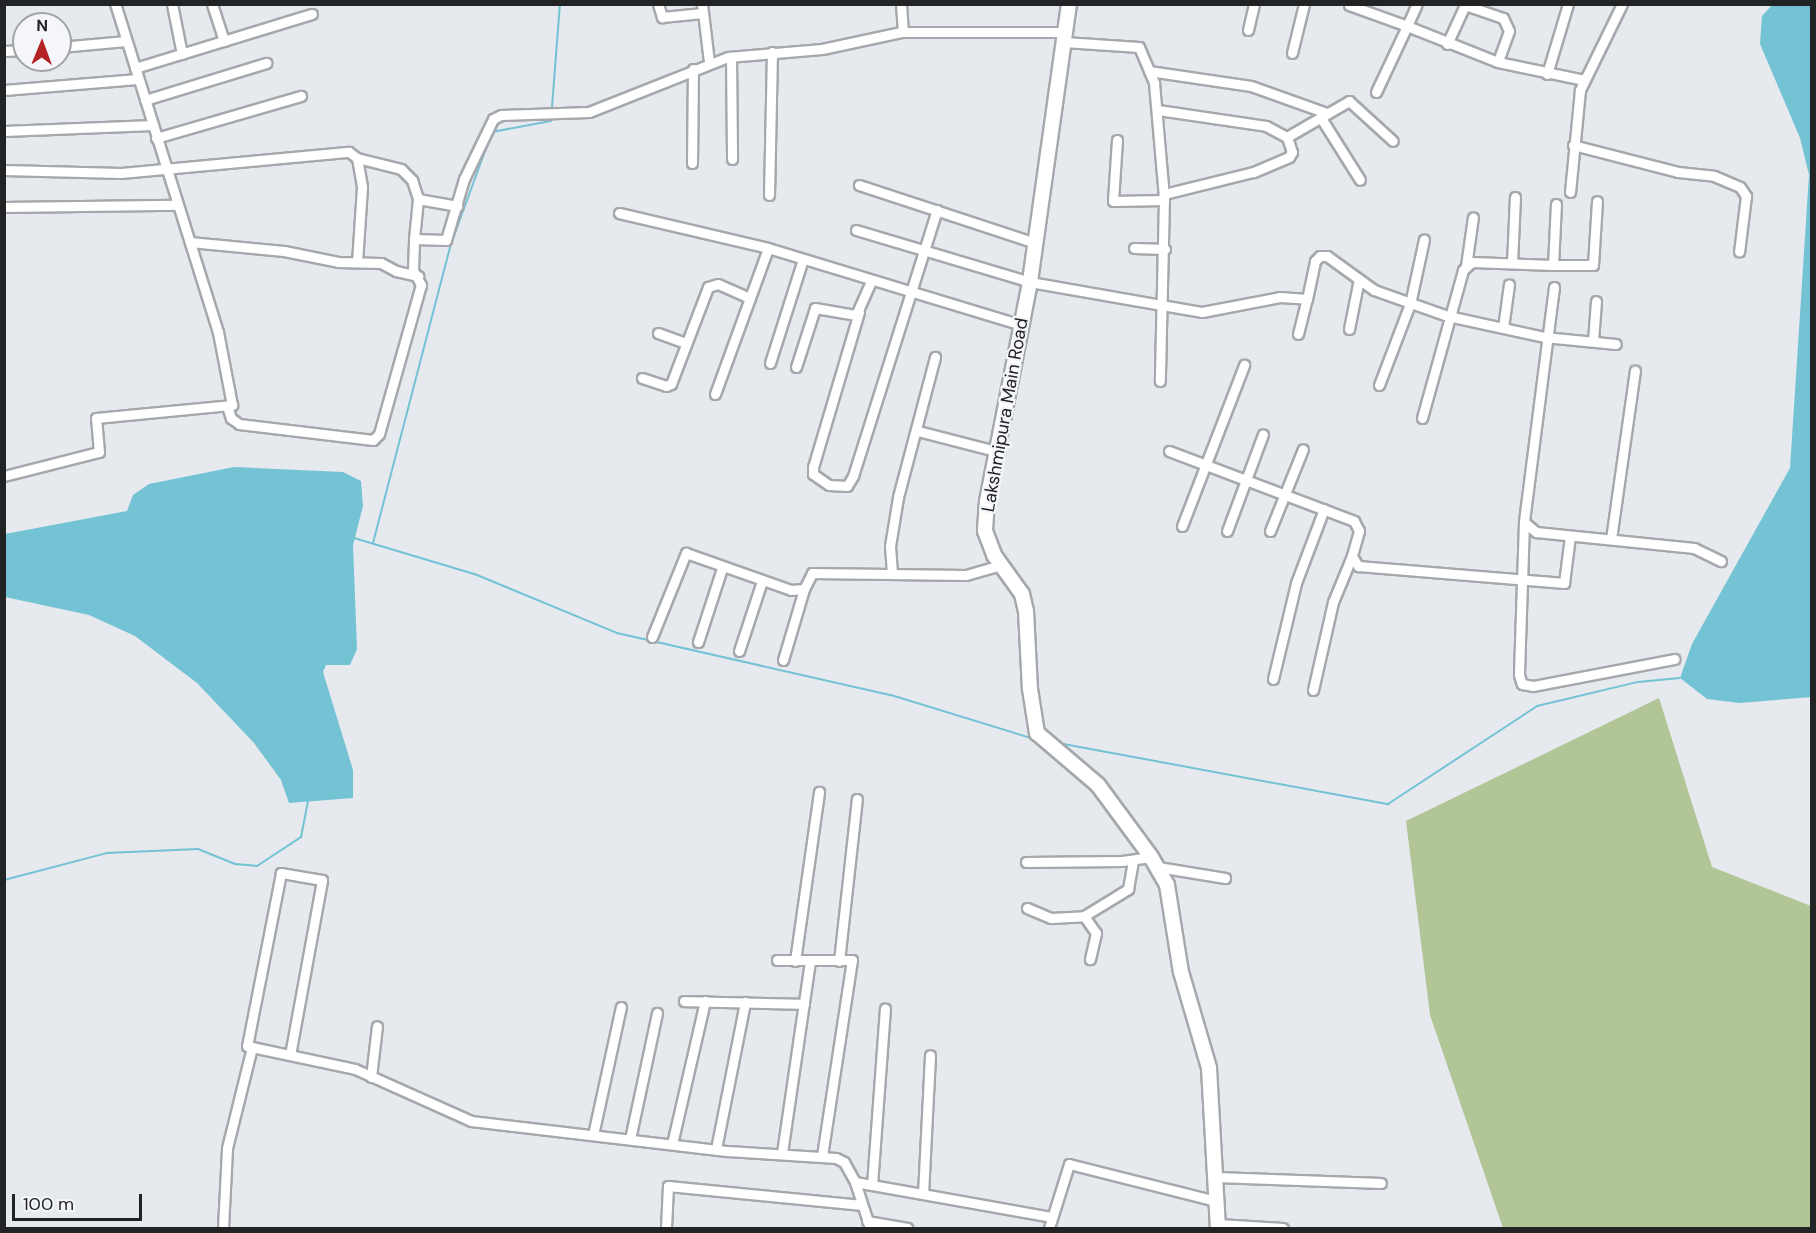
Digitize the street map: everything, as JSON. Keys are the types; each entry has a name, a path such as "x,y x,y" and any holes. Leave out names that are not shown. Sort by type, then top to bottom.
{"main road":[{"name":"Lakshmipura Main Road","path":"1069,4 1030,282 985,531 1000,565 1022,594 1026,611 1030,689 1037,733 1098,785 1155,862 1170,897 1181,972 1209,1068 1218,1226"}],"street":[{"path":"4,476 99,452 96,418 232,405 219,332 115,4"},
{"path":"172,4 182,54"},
{"path":"212,4 224,41"},
{"path":"658,4 662,16 703,9 709,62"},
{"path":"901,4 903,32"},
{"path":"1248,30 1254,4"},
{"path":"1292,53 1304,4"},
{"path":"1376,92 1417,4"},
{"path":"1547,74 1568,4"},
{"path":"1570,192 1573,145 1584,80 1622,4"},
{"path":"1349,5 1498,62 1584,80"},
{"path":"1447,44 1465,5 1508,22 1498,62"},
{"path":"135,68 312,14"},
{"path":"414,239 446,240 464,179 493,119 501,115 589,112 709,62 772,52 822,49 903,32 1065,37 1134,44 1142,52 1149,70 1158,110 1165,249 1165,304 1160,381"},
{"path":"72,46 126,41"},
{"path":"769,195 772,52"},
{"path":"731,57 732,159"},
{"path":"145,100 266,63"},
{"path":"692,163 693,69"},
{"path":"1149,70 1251,86 1324,116 1360,180"},
{"path":"4,90 138,79"},
{"path":"156,138 302,96"},
{"path":"1287,137 1343,103 1356,103 1393,141"},
{"path":"1117,140 1113,201 1164,197 1228,179 1289,157 1292,152 1287,137 1266,126 1158,110"},
{"path":"4,131 153,125"},
{"path":"1573,145 1678,172 1714,176 1740,187 1746,195 1739,252"},
{"path":"4,170 121,173 322,152 349,152 357,158 406,173 418,199 413,270 421,285 398,374 379,434 373,440 239,424 231,418 227,406"},
{"path":"357,158 363,197 357,262"},
{"path":"859,185 1035,243"},
{"path":"1512,263 1515,197"},
{"path":"418,199 457,206"},
{"path":"1466,266 1472,262 1593,265 1597,201"},
{"path":"1553,265 1556,204"},
{"path":"4,207 178,205"},
{"path":"871,281 859,312 813,468 813,474 829,485 847,486 854,476 937,210"},
{"path":"619,213 768,248 911,294 1022,326"},
{"path":"1422,418 1466,266 1473,218"},
{"path":"856,230 1030,282 1202,312 1280,297 1307,299"},
{"path":"1379,385 1410,304 1424,238"},
{"path":"190,242 381,263 396,271 418,276"},
{"path":"715,394 768,248"},
{"path":"1134,248 1165,249"},
{"path":"1298,334 1320,256 1328,256 1374,290 1452,317 1548,338 1616,344"},
{"path":"770,363 802,259"},
{"path":"1349,328 1359,279"},
{"path":"642,378 669,387 708,287 718,284 750,298"},
{"path":"1503,328 1509,284"},
{"path":"1554,287 1524,522 1519,675 1522,684 1533,686 1674,659"},
{"path":"1593,341 1596,301"},
{"path":"796,367 815,308 825,307 848,315 859,312"},
{"path":"658,333 686,343"},
{"path":"892,574 890,546 898,497 918,431 935,357"},
{"path":"1182,526 1244,365"},
{"path":"1611,540 1635,371"},
{"path":"918,431 999,452"},
{"path":"1227,531 1263,434"},
{"path":"1270,531 1303,449"},
{"path":"1169,451 1324,509 1359,526 1352,556 1333,602 1313,690"},
{"path":"1273,679 1296,583 1324,509"},
{"path":"1524,522 1536,532 1694,548 1721,561"},
{"path":"1352,556 1359,566 1373,568 1563,583 1570,536"},
{"path":"652,637 686,553 722,568 791,590 804,589"},
{"path":"783,660 804,589 812,573 966,575 1000,565"},
{"path":"698,642 722,568"},
{"path":"739,651 762,581"},
{"path":"795,961 819,792"},
{"path":"839,961 857,799"},
{"path":"1027,908 1051,918 1084,916 1128,890 1133,860"},
{"path":"1026,862 1133,860 1155,862 1226,878"},
{"path":"290,1055 322,880 281,873 247,1046 355,1069 471,1121 716,1149 822,1155 844,1162 855,1182 869,1225 906,1228"},
{"path":"1084,916 1096,933 1090,959"},
{"path":"777,960 852,960 822,1155"},
{"path":"782,1153 810,961"},
{"path":"684,1001 804,1004"},
{"path":"672,1144 705,1001"},
{"path":"716,1149 745,1002"},
{"path":"593,1135 621,1007"},
{"path":"872,1185 885,1008"},
{"path":"630,1139 657,1013"},
{"path":"371,1077 377,1026"},
{"path":"223,1228 227,1148 252,1047"},
{"path":"923,1194 930,1055"},
{"path":"1049,1228 1069,1164 1216,1201"},
{"path":"1216,1177 1381,1183"},
{"path":"855,1182 1051,1217"},
{"path":"666,1228 668,1186 862,1205"},
{"path":"1218,1226 1283,1228"}],"green space":[{"path":"1659,698 1712,867 1811,906 1811,1228 1503,1228 1430,1015 1406,821"}],"water":[{"path":"1772,5 1811,5 1812,697 1739,703 1707,699 1680,678 1692,644 1790,468 1809,175 1800,138 1760,44 1762,16"},
{"path":"234,467 343,472 361,481 363,506 353,545 357,649 350,665 326,665 323,672 353,770 353,798 289,803 281,780 254,743 197,683 135,636 89,615 5,597 5,534 127,511 133,495 149,484"}],"waterway":[{"path":"552,107 560,4"},
{"path":"373,543 451,244 492,132 551,121"},
{"path":"354,538 477,575 617,633 891,695 1034,739"},
{"path":"1058,743 1388,804 1537,706 1638,682 1680,678"},
{"path":"4,880 107,853 198,849 235,864 257,866 301,837 308,800"}]}
